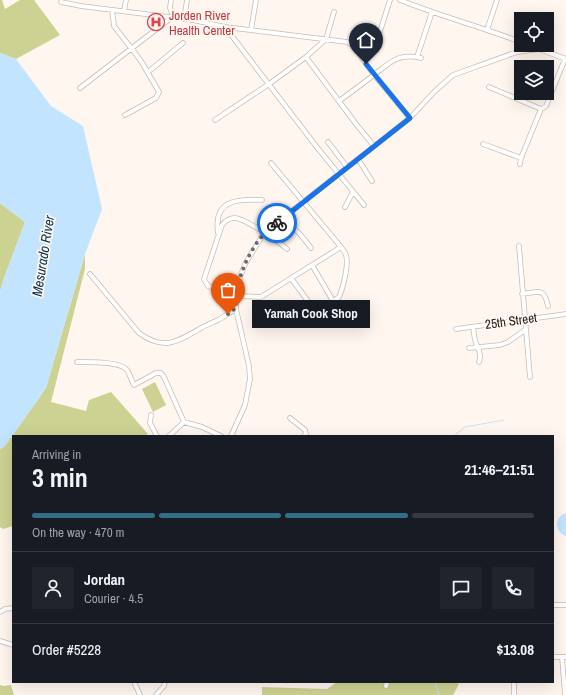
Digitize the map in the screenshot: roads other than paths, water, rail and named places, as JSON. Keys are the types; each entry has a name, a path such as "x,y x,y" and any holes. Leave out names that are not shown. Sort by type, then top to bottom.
{"street":[{"path":"81,6 82,0"},
{"path":"124,11 126,0"},
{"path":"171,0 170,8 172,18"},
{"path":"184,19 187,0"},
{"path":"251,30 256,0"},
{"path":"358,53 378,38 390,0"},
{"path":"401,0 514,40"},
{"path":"487,30 492,10 497,0"},
{"path":"61,2 81,6 184,19 226,27 350,43 374,75 410,118"},
{"path":"112,10 114,26 132,48 159,92 157,96 125,115"},
{"path":"215,120 269,84 306,57 326,40 334,12"},
{"path":"339,102 394,59 409,56 419,57 432,12"},
{"path":"80,88 172,18"},
{"path":"226,27 364,205"},
{"path":"148,72 183,43"},
{"path":"230,435 245,405 250,379 249,366 236,308 238,283 245,264 264,233 410,118 434,92 453,75 517,52"},
{"path":"520,164 521,158 541,109 546,106 566,59 547,52"},
{"path":"306,57 374,146"},
{"path":"489,87 541,109"},
{"path":"328,142 347,167"},
{"path":"483,144 521,158"},
{"path":"358,159 372,181"},
{"path":"271,163 341,247 346,257 345,279 339,297 319,309 313,308 291,278"},
{"path":"345,207 353,192"},
{"path":"218,235 217,226 219,214 227,204 241,199 262,200"},
{"path":"287,249 264,233 237,218 224,222 218,235 204,279 205,282 210,287 236,296 261,296 341,247"},
{"path":"278,222 287,224 297,230 311,248"},
{"path":"519,246 530,377"},
{"path":"312,265 333,301"},
{"path":"90,274 139,333 159,344 185,338 202,327 222,318 236,308"},
{"path":"522,294 544,293 548,306"},
{"name":"25th Street","path":"456,329 566,314"},
{"path":"474,327 475,342 481,358 479,362"},
{"path":"469,348 508,342 525,330"},
{"path":"77,362 103,362 123,367 127,370 134,385 156,373 161,373 184,422"},
{"path":"151,415 150,423 156,435"},
{"path":"290,418 305,430 305,435"},
{"path":"170,435 184,422"},
{"path":"184,422 202,427 219,435"},
{"path":"554,605 566,605"},
{"path":"0,612 5,609 12,608"},
{"path":"0,641 12,645"},
{"path":"564,657 565,695"},
{"path":"134,683 140,695"},
{"path":"156,695 165,683"},
{"path":"514,683 514,695"}],"water":[{"name":"Mesurado River","path":"0,53 16,59 51,106 83,126 102,209 85,254 46,388 5,446 0,449 0,292 25,222 0,203"},
{"path":"566,513 566,536 559,531 557,524 559,518"}],"waterway":[{"path":"455,435 465,427 504,420"},
{"path":"435,683 439,695"}],"place":[{"name":"Jorden River Health Center","path":"156,22"},
{"name":"Yamah Cook Shop","path":"228,314"}]}
